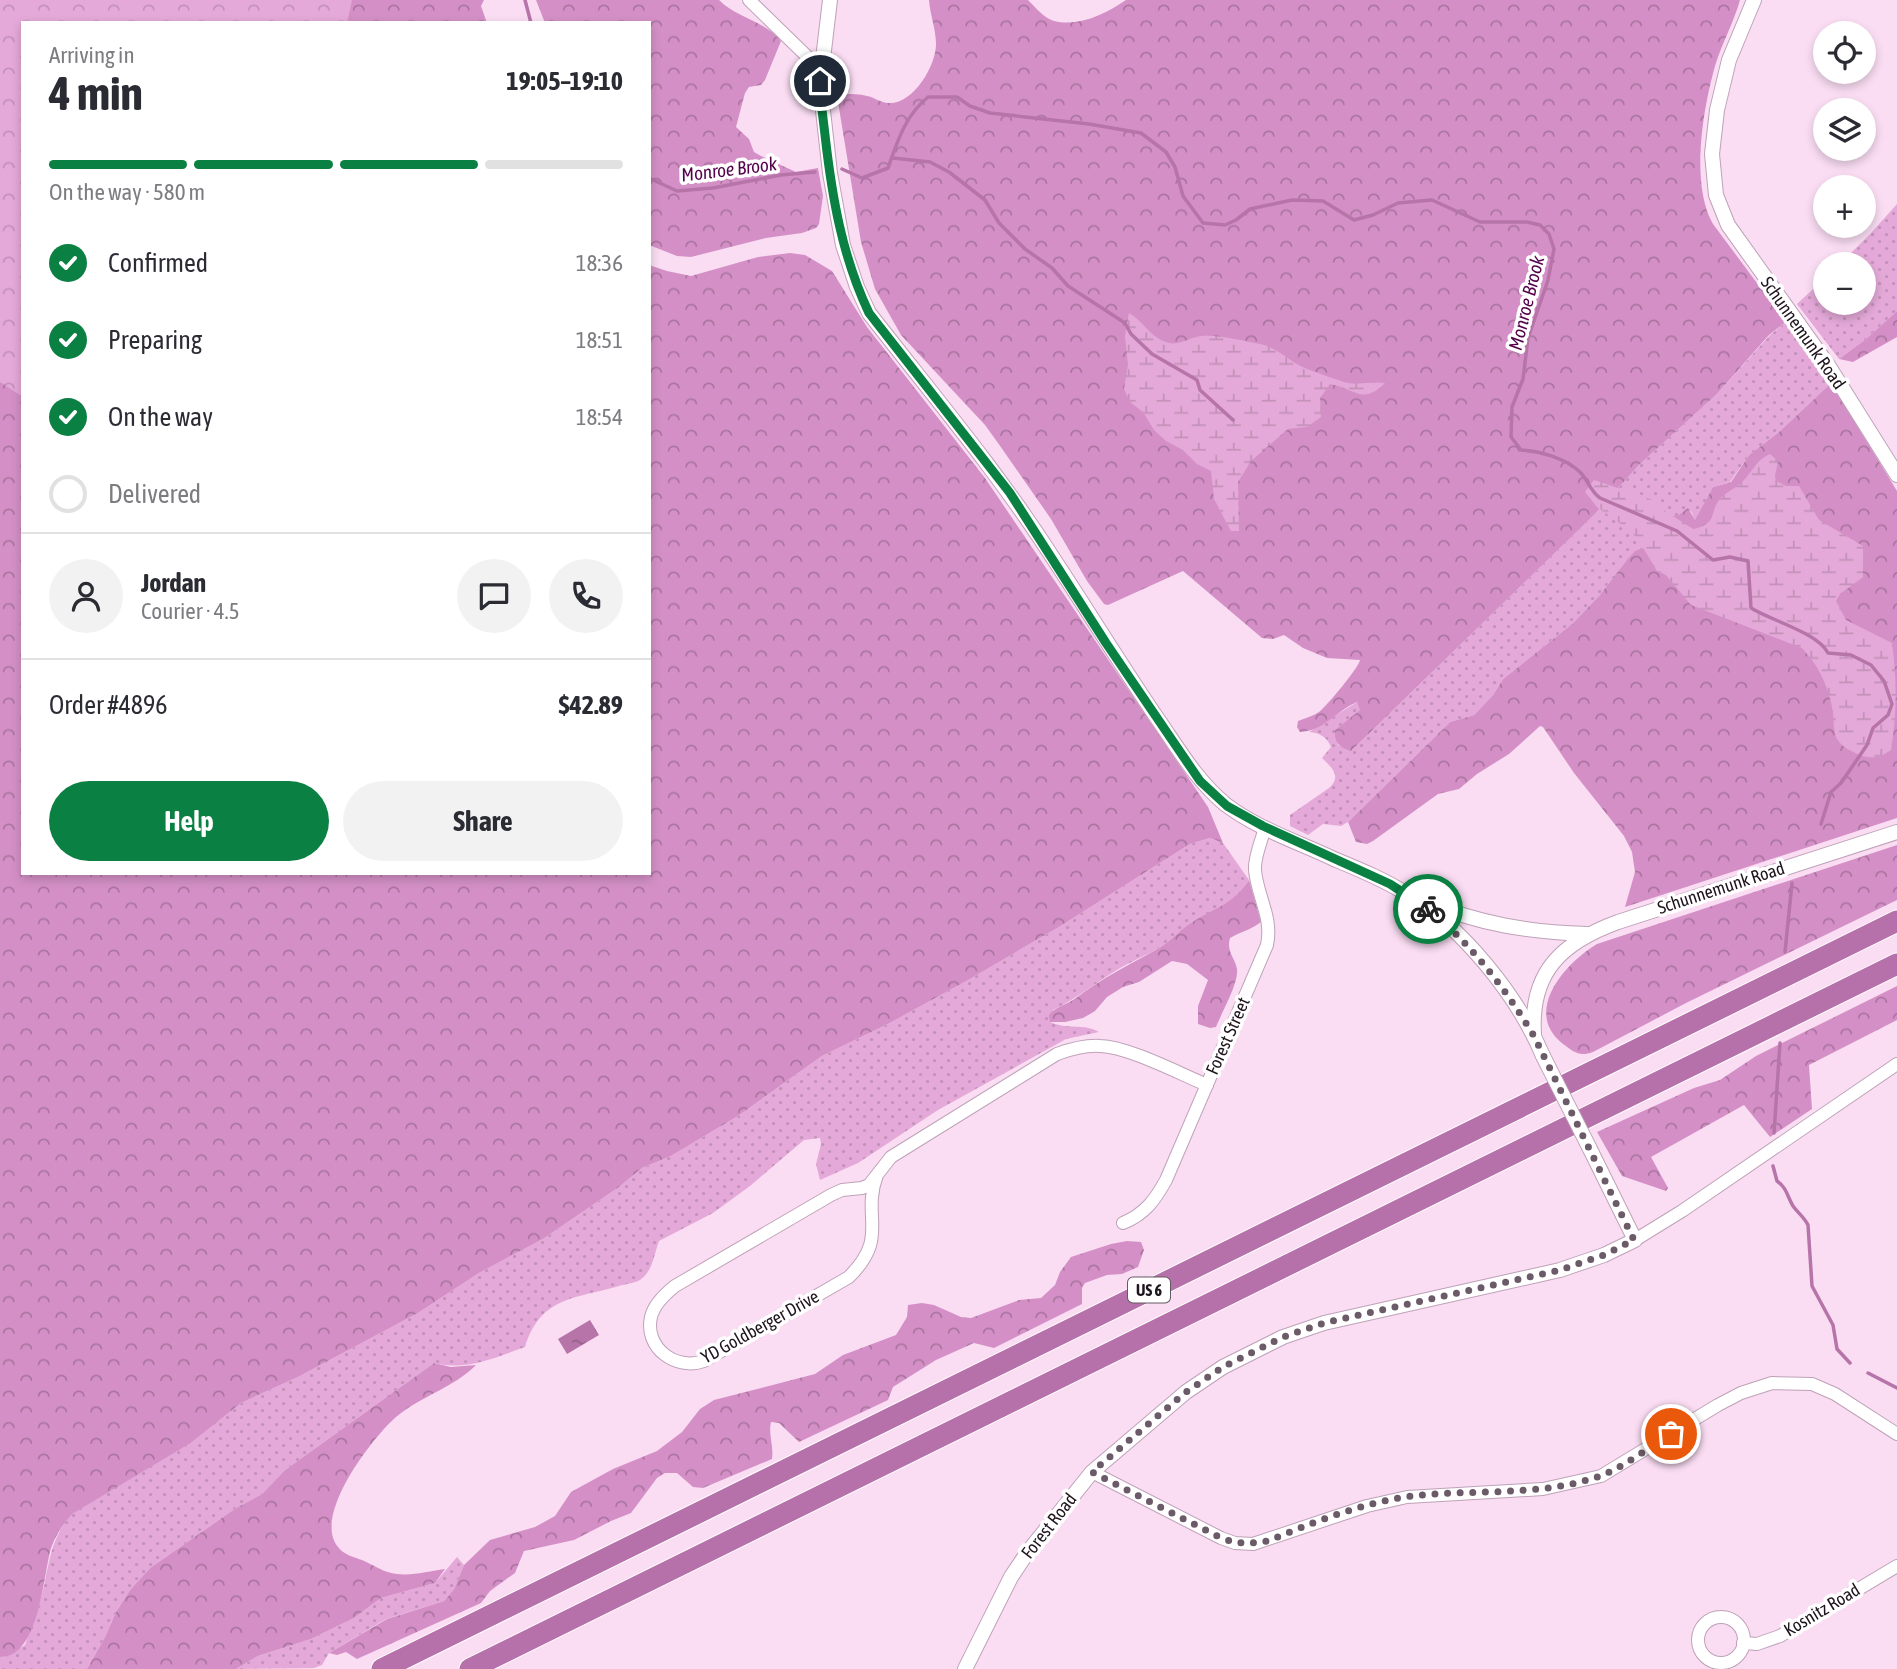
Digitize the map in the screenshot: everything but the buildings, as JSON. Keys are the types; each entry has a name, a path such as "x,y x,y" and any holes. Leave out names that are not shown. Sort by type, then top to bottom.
{"highway":[{"name":"US 6","path":"382,1669 1897,921"},
{"name":"US 6","path":"470,1669 1897,964"}],"street":[{"path":"749,0 820,69"},
{"path":"830,0 820,69 830,173 840,234 853,277 869,313 1010,493 1106,643 1200,781 1227,806 1265,827 1407,893 1444,922 1469,947 1518,1009 1534,1036 1634,1240 1682,1211 1897,1064"},
{"name":"Schunnemunk Road","path":"1754,0 1729,60 1717,110 1712,153 1714,190 1728,225 1828,365 1897,475"},
{"name":"Forest Street","path":"1123,1223 1143,1213 1159,1193 1263,955 1269,936 1267,915 1255,869 1265,827"},
{"name":"Schunnemunk Road","path":"1534,1036 1536,997 1546,974 1562,952 1587,934 1897,832"},
{"name":"Schunnemunk Road","path":"1407,893 1499,926 1587,934"},
{"name":"YD Goldberger Drive","path":"877,1175 872,1199 872,1242 863,1262 849,1277 704,1361 679,1363 660,1350 652,1336 652,1316 659,1302 675,1286 831,1195 842,1190 866,1187 891,1157 902,1149 992,1092 1068,1050 1093,1046 1112,1048 1207,1085"},
{"name":"Forest Road","path":"965,1669 1027,1553 1092,1472 1186,1392 1223,1367 1283,1337 1324,1323 1560,1270 1604,1255 1634,1240"},
{"path":"1092,1472 1221,1538 1236,1543 1253,1544 1367,1506 1407,1497 1543,1489 1601,1476 1718,1405 1772,1383 1812,1384 1835,1394 1897,1434"},
{"name":"Kosnitz Road","path":"1743,1643 1757,1644 1780,1636 1897,1566"}],"green space":[{"path":"0,0 352,0 347,21 21,21 21,395 0,382"},
{"path":"261,0 484,0 481,6 486,21 264,21"},
{"path":"536,0 719,0 774,34 781,41 765,80 761,85 749,87 745,93 736,127 749,139 754,152 761,156 796,172 818,168 823,196 816,228 691,257 677,256 651,246 651,21 544,21"},
{"path":"929,0 1028,0 1054,21 1073,22 1092,18 1126,0 1740,0 1715,66 1706,103 1701,146 1702,188 1713,224 1786,322 1769,335 1717,394 1639,465 1594,515 1351,751 1347,750 1337,742 1335,730 1360,710 1357,702 1316,728 1300,732 1297,727 1298,721 1323,708 1349,678 1360,660 1327,658 1303,648 1284,635 1273,639 1262,638 1183,571 1108,605 1104,604 1087,581 1051,519 985,425 901,335 875,289 861,242 838,102 845,94 864,95 885,103 897,102 914,91 927,73 935,53 936,38"},
{"path":"1897,204 1897,311 1839,359 1797,304 1813,289 1813,315 1876,315 1876,252 1852,252 1866,238 1876,238 1876,227"},
{"path":"790,253 805,255 832,271 867,327 985,478 1208,807 1223,843 1210,838 1190,844 1059,927 970,979 822,1056 738,1116 671,1156 642,1168 543,1239 479,1273 418,1313 298,1377 241,1403 191,1443 72,1514 52,1547 31,1632 13,1654 0,1657 0,302 21,298 21,875 651,875 651,266 691,276 758,257"},
{"path":"1897,311 1897,337 1853,362 1839,359 1866,339"},
{"path":"1129,313 1166,342 1180,343 1208,336 1223,337 1267,346 1301,366 1343,382 1385,383 1377,390 1364,394 1330,384 1320,398 1321,417 1307,427 1288,429 1251,461 1238,482 1239,531 1231,531 1214,499 1211,471 1166,441 1154,430 1143,412 1130,402 1124,389 1128,365 1125,336"},
{"path":"1786,322 1831,383 1779,432 1749,455 1730,482 1713,487 1695,521 1691,511 1626,561 1599,596 1572,624 1503,679 1493,695 1474,715 1450,722 1348,822 1341,826 1323,824 1308,835 1290,826 1290,815 1329,788 1335,780 1334,772 1322,758 1331,747 1323,736 1309,732 1357,702 1361,710 1335,730 1338,745 1351,751 1594,515 1639,465 1717,394 1770,335"},
{"path":"1831,383 1897,491 1897,818 1625,907 1635,872 1632,852 1624,836 1540,726 1509,754 1459,789 1438,794 1373,841 1367,844 1356,842 1348,822 1450,722 1474,715 1493,695 1503,679 1572,624 1599,596 1635,551 1646,547 1664,522 1688,508 1695,520 1713,487 1731,482 1749,455 1779,432"},
{"path":"1770,454 1778,461 1776,481 1786,486 1799,486 1819,520 1863,546 1863,577 1840,594 1836,601 1846,620 1892,643 1896,696 1893,737 1891,750 1880,756 1866,757 1855,753 1837,739 1826,686 1802,648 1691,605 1666,575 1657,571 1638,539 1597,507 1585,492 1594,480 1656,501 1665,511 1693,529 1707,523 1721,498 1741,483 1758,462"},
{"path":"1210,838 1223,843 1249,880 1225,904 1189,924 1160,947 1053,1010 1050,1022 1099,1032 1066,1039 938,1110 858,1163 820,1180 816,1164 820,1138 804,1140 713,1213 659,1241 650,1267 640,1280 562,1302 540,1318 525,1347 469,1364 434,1363 285,1470 262,1494 236,1508 150,1568 130,1590 116,1612 87,1669 0,1669 0,1657 25,1645 54,1546 71,1514 191,1443 241,1403 298,1377 418,1313 479,1273 543,1239 642,1168 671,1156 738,1116 822,1056 970,979 1059,927 1190,844"},
{"path":"1897,845 1897,900 1686,1003 1593,1052 1580,1054 1574,1051 1551,1031 1547,1018 1547,1003 1553,989 1572,963 1597,944"},
{"path":"1249,880 1261,922 1230,938 1229,947 1237,975 1216,1027 1198,1024 1198,1006 1208,980 1187,964 1172,961 1139,982 1123,987 1107,997 1095,1011 1083,1018 1050,1022 1049,1015 1055,1010 1159,948 1189,924 1231,900"},
{"path":"1897,986 1897,1020 1809,1065 1812,1109 1770,1137 1744,1105 1651,1157 1668,1188 1666,1191 1622,1176 1597,1132 1694,1088 1720,1080 1756,1056"},
{"path":"1127,1241 1141,1242 1144,1250 1138,1267 1085,1283 1082,1288 1082,1304 994,1348 974,1343 936,1360 893,1387 888,1400 799,1442 779,1423 771,1422 772,1459 703,1488 693,1487 677,1473 665,1473 657,1478 631,1513 574,1540 524,1551 515,1573 490,1591 481,1603 357,1659 346,1652 337,1655 329,1653 387,1619 444,1601 454,1589 464,1565 490,1540 535,1527 555,1516 571,1492 613,1469 657,1451 682,1432 700,1409 714,1400 815,1374 843,1355 896,1335 907,1317 908,1305 934,1305 961,1317 971,1318 1019,1300 1041,1298 1055,1285 1060,1272 1071,1257"},
{"path":"434,1363 451,1367 476,1365 457,1380 396,1417 373,1442 348,1478 333,1517 332,1533 343,1552 388,1572 409,1574 445,1569 435,1583 381,1598 354,1618 311,1639 258,1656 236,1669 87,1669 116,1612 130,1590 150,1568 236,1508 262,1494 285,1470"},
{"path":"457,1557 464,1565 454,1589 444,1601 386,1619 329,1653 322,1665 314,1668 236,1669 258,1656 311,1639 354,1618 381,1598 435,1583"}],"water":[{"path":"590,1320 599,1335 567,1354 558,1339"}],"waterway":[{"name":"Monroe Brook","path":"525,0 530,21"},
{"name":"Monroe Brook","path":"842,169 862,178 888,168 903,129 920,104 928,97 957,97 970,106 990,113 1141,133 1166,152 1175,167 1183,196 1203,223 1225,225 1250,209 1292,200 1323,201 1354,220 1373,215 1398,203 1432,200 1480,222 1527,222 1540,225 1549,234 1554,249 1548,280 1528,338 1523,379 1512,407 1511,437 1521,450 1544,454 1567,463 1580,472 1600,498 1677,531 1713,560 1730,557 1748,561 1751,608 1805,633 1828,653 1851,655 1871,665 1884,681 1892,704 1888,715 1873,728 1867,745 1841,783 1831,792 1821,824"},
{"path":"893,158 930,162 949,172 985,200 999,223 1025,249 1052,268 1068,286 1125,323 1131,334 1152,354 1197,380 1200,390 1233,420"},
{"name":"Monroe Brook","path":"651,179 677,191 815,172"},
{"name":"Monroe Brook","path":"1785,952 1792,883"},
{"name":"Monroe Brook","path":"1774,1133 1780,1043"},
{"name":"Monroe Brook","path":"1773,1166 1777,1181 1808,1225 1812,1286 1833,1325 1837,1349 1850,1363"},
{"name":"Monroe Brook","path":"1868,1373 1897,1388"}],"way so far":[{"path":"1428,909 1461,938 1518,1009 1534,1036 1634,1240 1604,1255 1560,1270 1324,1323 1283,1337 1223,1367 1186,1392 1092,1472 1221,1538 1236,1543 1253,1544 1367,1506 1407,1497 1543,1489 1575,1483 1601,1476 1671,1434"}],"route":[{"path":"820,81 840,234 849,266 869,313 1010,493 1106,643 1200,781 1227,806 1263,826 1390,884 1428,909"}]}
